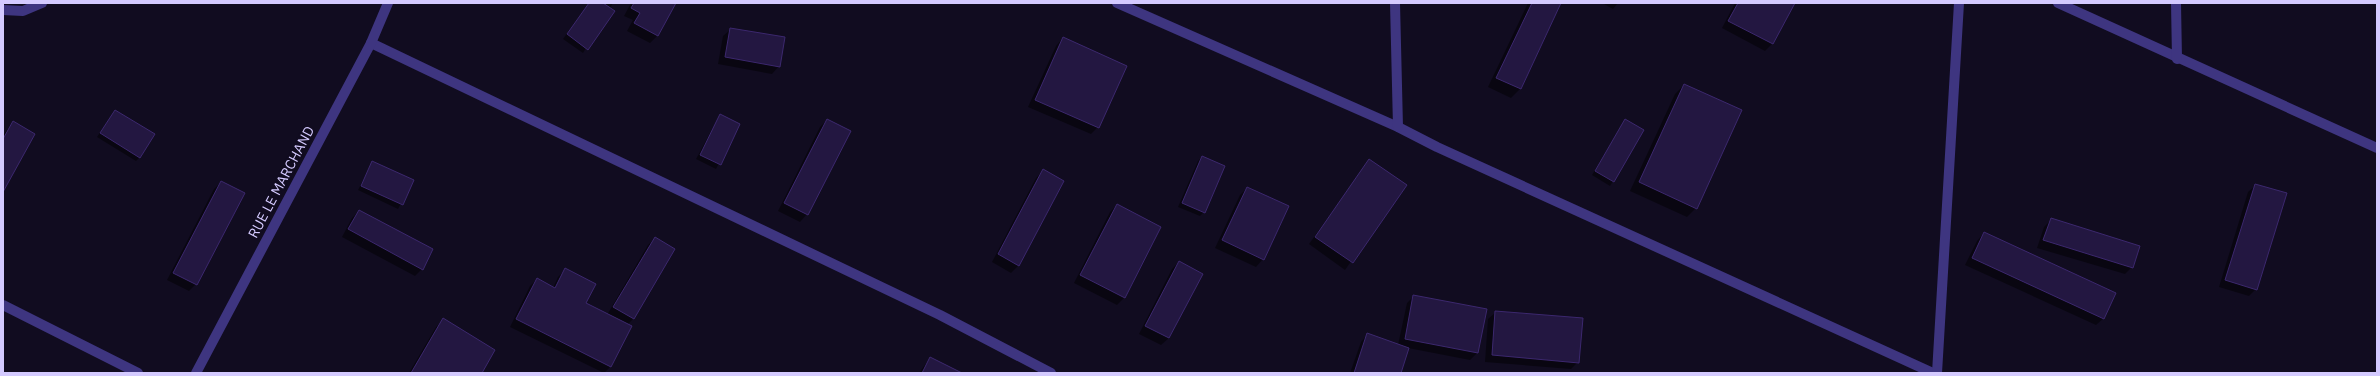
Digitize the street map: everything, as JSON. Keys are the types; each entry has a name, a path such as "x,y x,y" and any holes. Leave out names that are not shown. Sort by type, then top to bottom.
{"street":[{"path":"3,10 23,11 42,3"},
{"name":"RUE LE MARCHAND","path":"196,373 371,43 388,3"},
{"path":"1117,3 1398,127 1437,147 1933,373"},
{"path":"1395,3 1398,127"},
{"path":"1937,373 1959,3"},
{"path":"2058,3 2178,59 2377,148"},
{"path":"2176,3 2178,59"},
{"path":"371,43 940,315 1051,373"},
{"path":"3,305 138,373"}],"building":[{"path":"589,3 603,3 615,11 588,50 567,34"},
{"path":"634,3 676,3 658,36 634,23 640,13 631,8"},
{"path":"1532,3 1561,3 1521,89 1496,78"},
{"path":"1738,3 1795,3 1773,44 1728,21"},
{"path":"730,28 785,37 780,67 725,57"},
{"path":"1063,37 1127,66 1099,128 1035,100"},
{"path":"1684,84 1742,110 1697,209 1639,182"},
{"path":"115,110 155,134 140,158 100,133"},
{"path":"720,114 740,124 721,165 700,155"},
{"path":"827,119 851,131 808,215 784,203"},
{"path":"1625,119 1644,130 1614,182 1595,171"},
{"path":"13,121 35,134 3,192 3,139"},
{"path":"1202,156 1225,166 1205,213 1182,203"},
{"path":"1369,159 1407,185 1353,263 1315,237"},
{"path":"372,161 414,180 403,205 361,186"},
{"path":"1043,169 1064,181 1019,266 998,254"},
{"path":"221,181 245,193 197,285 173,273"},
{"path":"2255,184 2287,193 2257,290 2225,280"},
{"path":"1247,187 1289,206 1264,260 1222,240"},
{"path":"1117,204 1161,227 1125,298 1080,275"},
{"path":"359,210 433,249 423,270 348,229"},
{"path":"2051,218 2140,246 2133,268 2043,240"},
{"path":"1984,232 2116,293 2104,319 1972,258"},
{"path":"655,237 675,249 634,319 613,307"},
{"path":"1179,261 1203,274 1169,338 1145,326"},
{"path":"565,268 596,284 586,303 632,326 611,367 516,319 537,278 555,288"},
{"path":"1413,295 1487,309 1478,353 1405,339"},
{"path":"1495,311 1583,318 1579,363 1492,355"},
{"path":"443,318 495,350 482,373 411,373"},
{"path":"1367,333 1409,348 1401,373 1354,373"},
{"path":"930,357 962,373 922,373"}]}
